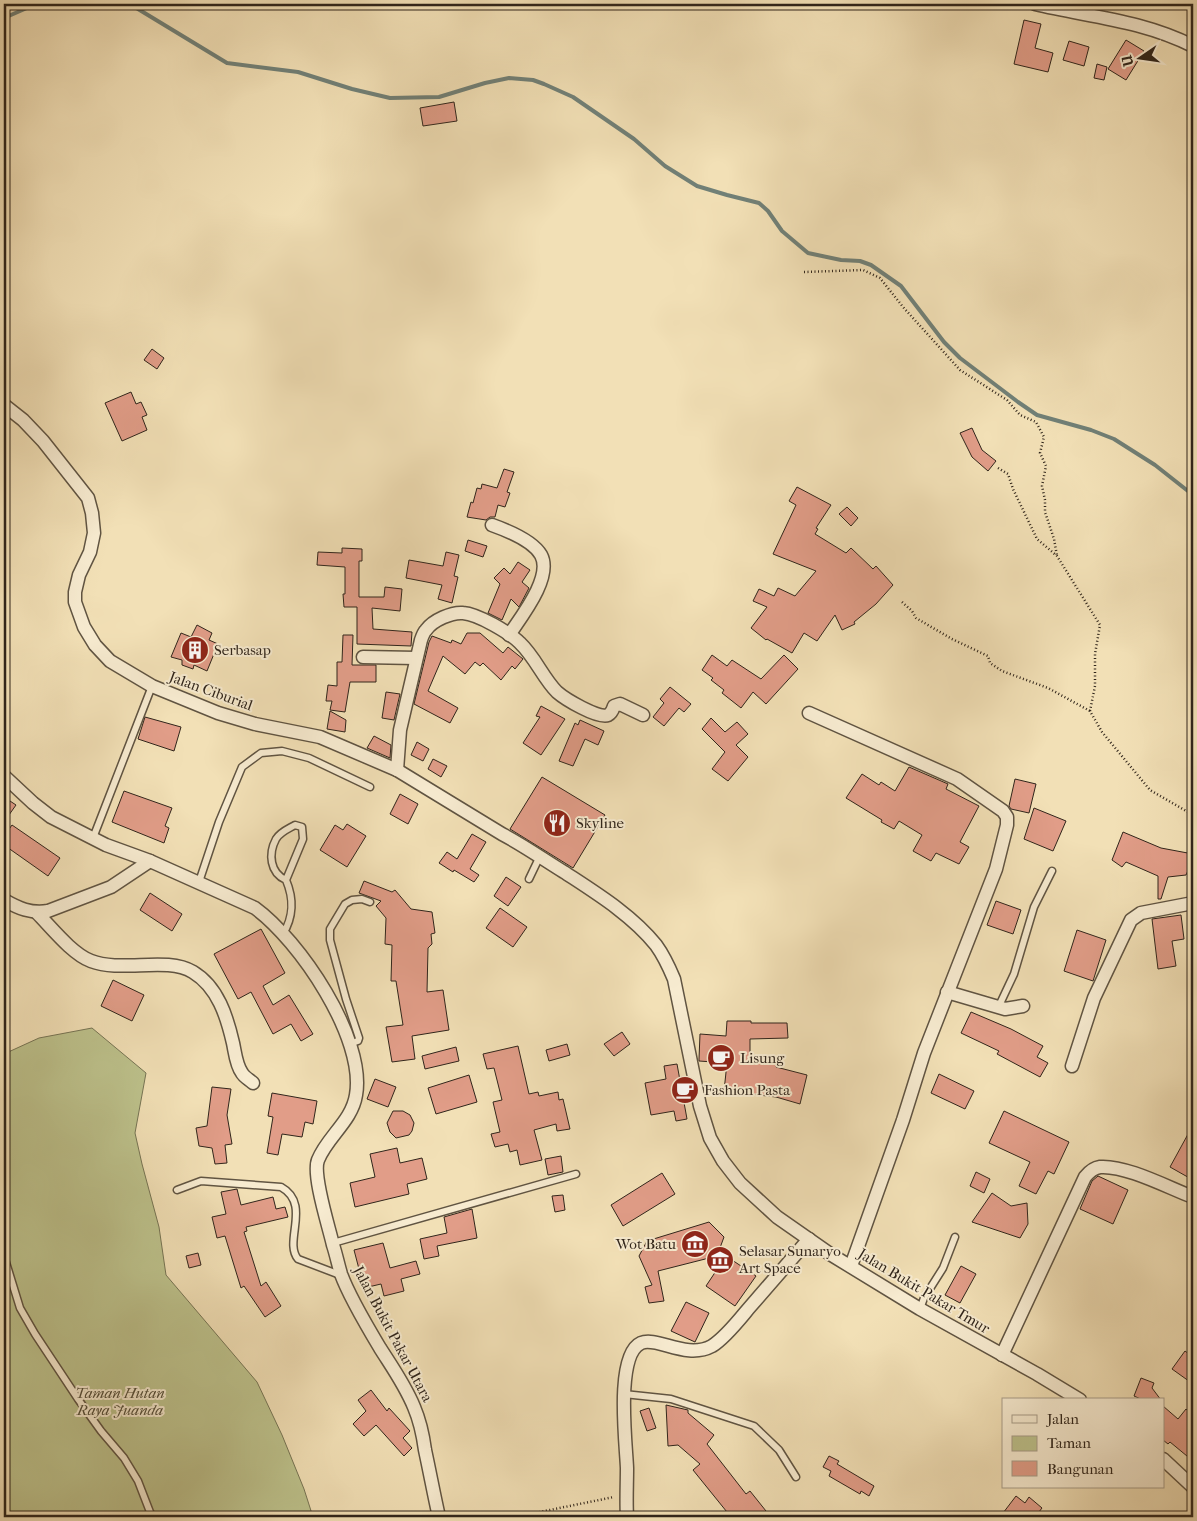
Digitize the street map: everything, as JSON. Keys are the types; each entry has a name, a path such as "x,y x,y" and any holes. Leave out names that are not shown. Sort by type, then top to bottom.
{"street":[{"path":"1036,4 1144,26 1176,37 1193,46"},
{"name":"Jalan Ciburial","path":"4,405 23,420 43,441 88,498 94,533 90,552 79,575 75,602 84,627 95,645 110,661 152,686 218,713 256,724 320,737 397,770 540,856 572,878"},
{"path":"492,525 510,532 535,548 541,556 543,564 542,581 509,635"},
{"path":"397,770 400,730 421,640 426,629 437,621 452,615 461,613 473,616 521,643 558,692 577,705 600,716 606,716 611,713 614,706 620,704 643,715"},
{"path":"363,657 416,658"},
{"path":"809,713 957,779 1003,811 1007,817 1007,826 996,868 947,992 850,1266"},
{"name":"Jalan Bukit Pakar Utara","path":"4,776 33,804 51,817 106,845 150,861 255,908 267,917 299,951 332,1003 344,1030 355,1065 356,1095 353,1106 343,1124 317,1161 316,1172 342,1275 360,1313 396,1370 420,1422 439,1517"},
{"path":"4,900 17,908 37,913 64,906 111,887 150,861"},
{"name":"Jalan Bukit Pakar Tmur","path":"572,878 610,903 640,928 656,945 666,960 674,979 700,1106 710,1138 723,1161 740,1183 778,1217 830,1254 920,1309 1077,1398"},
{"path":"1072,1066 1094,998 1130,920 1142,913 1193,903"},
{"path":"37,913 75,952 89,961 107,966 176,966 192,971 206,982 226,1015 236,1059 242,1073 253,1083"},
{"path":"947,992 998,1008 1014,1009 1023,1006"},
{"path":"1002,1356 1085,1177 1091,1170 1100,1167 1133,1173 1193,1198"},
{"path":"627,1517 627,1470 623,1394 633,1352 641,1344 650,1342 672,1348 698,1351 712,1346 734,1326 809,1239"},
{"path":"1164,1461 1193,1487"}],"lane":[{"path":"93,838 152,686"},
{"path":"199,882 219,822 242,767 261,752 282,751 309,758 370,787"},
{"path":"283,934 287,928 293,902 292,893 286,880 276,875 273,869 272,856 276,840 284,831 295,825 302,827 303,839 286,880"},
{"path":"529,878 540,856"},
{"path":"998,1008 1014,974 1034,908 1052,871"},
{"path":"349,1044 358,1041 359,1038 330,940 330,929 345,904 352,900 362,899 370,902"},
{"path":"333,1243 576,1174"},
{"path":"177,1190 201,1181 281,1187 287,1190 291,1195 297,1217 292,1249 294,1255 298,1259 342,1275"},
{"path":"920,1309 924,1298 943,1268 955,1237"},
{"path":"4,1256 20,1308 78,1399 101,1431 124,1458 138,1481 150,1512 154,1517"},
{"path":"623,1394 671,1399 754,1426 779,1450 796,1477"}],"path":[{"path":"804,272 862,270 880,278 903,307 960,370 1007,400 1020,415 1036,422 1044,437 1040,453 1046,466 1042,486 1045,512 1054,540 1056,556"},
{"path":"998,468 1008,474 1013,489 1037,539 1056,556 1100,626 1094,654 1095,686 1090,711"},
{"path":"902,602 912,611 916,618 952,639 988,656 990,663 1002,671 1048,688 1090,711 1102,732 1150,790 1193,815"},
{"path":"515,1517 626,1494"}],"green space":[{"name":"Taman Hutan Raya Juanda","path":"92,1028 146,1073 135,1133 159,1227 166,1275 257,1382 282,1435 313,1517 4,1517 4,1054 39,1038"}],"building":[{"path":"1024,20 1041,24 1035,48 1053,53 1048,72 1014,64"},
{"path":"1126,40 1144,51 1126,80 1108,69"},
{"path":"1069,41 1089,47 1084,66 1063,60"},
{"path":"1097,64 1107,67 1104,80 1094,78"},
{"path":"454,102 457,121 423,126 420,108"},
{"path":"152,349 164,358 157,369 144,360"},
{"path":"131,392 136,404 141,402 147,415 142,417 147,430 122,441 105,403"},
{"path":"972,428 982,450 996,461 988,471 972,457 960,433"},
{"path":"504,469 514,472 507,492 510,493 505,507 498,505 495,517 490,517 486,520 467,517 477,488 481,489 482,484 497,488"},
{"path":"797,487 831,505 816,528 818,529 815,534 846,553 851,548 873,569 876,566 893,585 876,604 854,622 855,624 842,630 835,615 817,641 804,633 792,653 766,640 751,628 767,607 753,601 759,589 774,596 778,588 795,596 816,571 773,554 796,505 789,501"},
{"path":"847,507 858,518 851,526 839,514"},
{"path":"468,540 487,546 483,557 465,551"},
{"path":"342,548 362,549 362,561 359,561 359,597 384,597 385,587 402,589 400,611 372,608 373,629 412,632 411,646 357,644 357,607 344,607 345,567 317,565 318,552 342,553"},
{"path":"446,552 459,555 454,576 458,577 452,603 438,599 442,585 406,578 409,560 443,566"},
{"path":"518,562 530,570 522,582 529,588 519,607 511,599 502,620 488,613 500,584 494,578 504,568 510,574"},
{"name":"Serbasap","path":"197,625 212,633 209,640 218,644 207,671 194,665 193,669 182,665 182,660 171,657 181,633 191,637"},
{"path":"467,633 480,633 503,653 508,647 523,659 515,669 512,666 501,680 483,663 480,666 475,662 465,674 443,656 428,691 458,708 450,723 414,704 432,636 451,643 452,640 461,644"},
{"path":"343,635 353,635 352,665 376,665 376,682 350,682 345,712 330,710 332,701 326,701 328,685 337,686 337,662 342,662"},
{"path":"712,655 727,666 732,660 761,679 784,655 798,669 766,704 753,692 741,708 722,693 724,690 702,670"},
{"path":"670,687 691,704 684,712 679,708 664,726 653,717 664,703 660,699"},
{"path":"386,692 400,694 394,720 382,718"},
{"path":"541,706 565,719 541,755 523,743 540,717 536,716"},
{"path":"330,711 346,720 345,732 327,729"},
{"path":"145,717 181,727 174,751 138,739"},
{"path":"711,718 725,732 737,722 748,734 736,745 748,757 728,781 712,769 725,752 702,729"},
{"path":"580,720 604,731 598,745 585,739 573,766 559,761 575,723 578,725"},
{"path":"374,736 391,745 390,758 367,748"},
{"path":"417,742 429,749 423,761 411,755"},
{"path":"433,759 447,766 441,777 428,769"},
{"path":"909,767 948,784 946,789 979,806 960,842 969,847 959,864 936,853 931,861 913,851 922,835 899,821 894,829 846,798 862,774 879,785 881,782 895,791"},
{"name":"Skyline","path":"542,777 605,815 573,868 510,829"},
{"path":"1015,779 1036,784 1029,813 1011,809 1009,806"},
{"path":"124,791 172,808 165,826 169,828 164,843 112,822"},
{"path":"400,794 418,804 408,824 390,814"},
{"path":"4,797 16,805 4,822"},
{"path":"1034,808 1066,821 1053,851 1024,839"},
{"path":"347,824 366,836 347,867 320,850 335,825 343,830"},
{"path":"12,825 60,858 48,876 4,845 4,836"},
{"path":"1123,832 1161,848 1193,854 1193,860 1186,875 1168,877 1161,899 1158,899 1158,876 1126,862 1122,867 1112,860"},
{"path":"472,834 486,842 470,869 479,875 474,882 439,863 447,852 457,859"},
{"path":"506,877 521,887 508,906 494,896"},
{"path":"364,881 392,892 395,890 411,909 432,912 435,933 431,934 432,944 428,948 427,992 443,990 449,1030 412,1036 415,1059 392,1062 386,1027 403,1025 396,981 391,981 392,945 385,944 386,918 376,906 381,901 359,893"},
{"path":"150,893 182,914 172,931 140,910"},
{"path":"996,901 1021,910 1013,934 987,925"},
{"path":"500,908 527,927 513,947 486,928"},
{"path":"1181,915 1184,939 1172,941 1176,966 1158,969 1152,919"},
{"path":"261,929 285,973 263,986 273,1005 289,995 313,1034 301,1041 291,1024 273,1034 251,992 238,999 214,954"},
{"path":"1077,930 1106,940 1093,981 1064,971"},
{"path":"113,980 144,995 132,1021 101,1006"},
{"path":"971,1012 1011,1029 1043,1046 1037,1057 1048,1063 1040,1077 997,1054 999,1051 961,1033"},
{"path":"727,1021 787,1023 788,1038 750,1039 750,1060 777,1064 776,1067 807,1075 800,1104 776,1097 724,1091 727,1063 699,1061 700,1034 726,1036"},
{"path":"622,1032 630,1044 614,1056 604,1044"},
{"path":"567,1044 570,1055 549,1061 546,1050"},
{"path":"518,1046 529,1094 538,1092 539,1096 558,1092 559,1100 563,1099 570,1129 557,1131 556,1124 534,1130 542,1160 520,1165 517,1150 510,1152 508,1144 495,1147 491,1134 500,1132 493,1102 502,1100 494,1068 487,1069 483,1054"},
{"path":"456,1047 459,1061 425,1069 422,1056"},
{"path":"677,1064 687,1119 676,1121 674,1111 651,1115 645,1083 666,1079 664,1066"},
{"path":"939,1074 974,1091 965,1109 931,1093"},
{"path":"469,1075 477,1102 436,1114 428,1088"},
{"path":"375,1079 396,1087 388,1107 367,1099"},
{"path":"212,1087 231,1089 227,1115 232,1144 225,1145 227,1163 215,1164 212,1148 199,1146 196,1128 207,1126"},
{"path":"272,1093 317,1101 313,1124 305,1122 302,1137 282,1134 278,1155 267,1153 273,1117 268,1116"},
{"path":"393,1111 403,1111 410,1115 414,1123 409,1135 396,1138 390,1132 387,1123"},
{"path":"1004,1111 1069,1142 1054,1174 1048,1171 1036,1194 1019,1186 1030,1162 989,1143"},
{"path":"1193,1125 1193,1180 1170,1167"},
{"path":"397,1148 400,1163 422,1158 427,1179 407,1184 409,1194 355,1207 350,1183 375,1177 370,1154"},
{"path":"561,1156 563,1172 548,1175 545,1159"},
{"path":"976,1172 990,1179 984,1193 970,1186"},
{"path":"662,1173 675,1194 623,1226 611,1205"},
{"path":"1098,1176 1128,1190 1113,1224 1080,1209 1092,1181"},
{"path":"237,1189 241,1205 273,1197 276,1209 285,1207 288,1217 246,1227 247,1231 244,1232 261,1286 266,1282 281,1306 265,1317 244,1286 241,1288 225,1236 217,1238 212,1217 226,1214 221,1192"},
{"path":"992,1193 1011,1206 1027,1203 1028,1224 1020,1238 972,1222"},
{"path":"563,1195 565,1210 555,1212 552,1196"},
{"path":"472,1209 477,1238 437,1246 439,1256 424,1259 420,1239 447,1233 444,1217"},
{"path":"709,1222 724,1237 717,1256 658,1271 664,1301 649,1303 645,1287 652,1285 639,1256 647,1241"},
{"path":"383,1243 390,1268 416,1261 420,1274 401,1279 404,1291 384,1296 381,1284 364,1288 354,1250"},
{"path":"198,1253 201,1265 189,1268 186,1256"},
{"path":"726,1256 756,1276 735,1306 706,1286"},
{"path":"961,1266 976,1274 960,1303 945,1295"},
{"path":"686,1302 709,1313 695,1342 671,1331"},
{"path":"1185,1351 1193,1357 1193,1384 1172,1369"},
{"path":"1141,1378 1154,1383 1152,1388 1160,1398 1138,1398 1134,1396"},
{"path":"371,1390 387,1411 389,1408 410,1431 403,1438 412,1448 404,1456 376,1425 364,1436 353,1424 366,1411 358,1400"},
{"path":"666,1405 688,1410 688,1413 714,1435 707,1444 746,1494 750,1491 766,1511 758,1517 731,1517 693,1470 700,1464 678,1445 668,1446"},
{"path":"1164,1407 1178,1419 1186,1409 1193,1415 1193,1461 1170,1442 1168,1444 1164,1441"},
{"path":"649,1408 656,1428 647,1431 640,1411"},
{"path":"829,1456 839,1461 837,1464 874,1486 869,1496 861,1491 860,1494 829,1476 831,1471 823,1467"},
{"path":"1016,1496 1025,1503 1029,1497 1042,1508 1035,1517 1000,1517"}],"waterway":[{"path":"4,18 36,4"},
{"path":"126,4 138,9 227,63 298,72 352,89 390,98 439,97 509,78 533,80 573,97 634,139 665,166 697,186 759,203 768,211 782,231 808,253 841,260 860,261 871,265 901,286 944,342 960,358 1018,402 1037,415 1091,430 1114,439 1155,465 1193,495"}],"place":[{"name":"Serbasap","path":"195,650"},
{"name":"Skyline","path":"557,823"},
{"name":"Lisung","path":"721,1058"},
{"name":"Fashion Pasta","path":"685,1090"},
{"name":"Wot Batu","path":"695,1244"},
{"name":"Selasar Sunaryo Art Space","path":"720,1260"}]}
